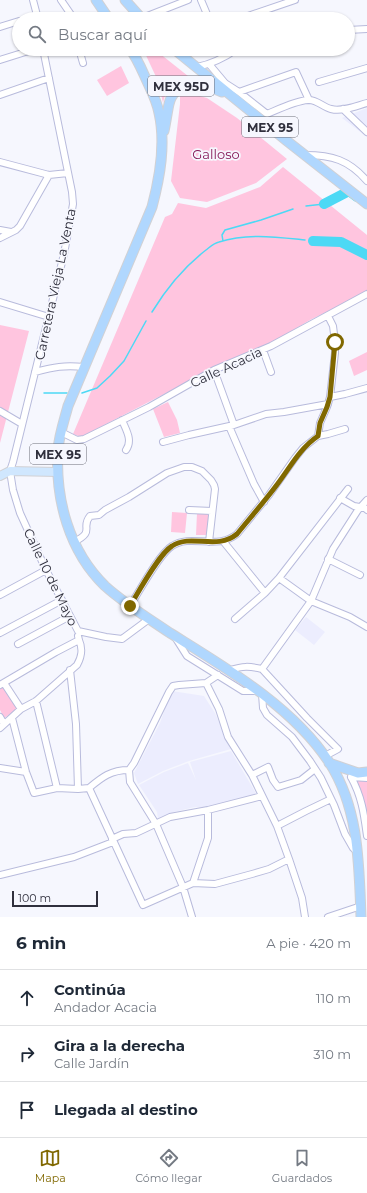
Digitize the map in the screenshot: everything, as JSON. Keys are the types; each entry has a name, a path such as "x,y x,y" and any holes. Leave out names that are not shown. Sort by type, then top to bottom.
{"highway":[{"path":"96,0 104,12"},
{"path":"125,0 136,12"},
{"name":"MEX 95","path":"135,56 154,97 159,112 163,136 159,181 152,207 68,406 58,449 60,494 64,514 74,542 92,571 104,584 130,606 149,619 230,670 286,714 308,734 327,760 338,780 351,810 358,852 361,917"},
{"name":"MEX 95","path":"183,56 236,94 304,155 367,204"},
{"name":"MEX 95D","path":"163,136 169,103 181,86 189,83 196,83 236,94"},
{"path":"327,760 350,771 358,773 367,772"}],"main road":[{"path":"0,476 10,470 58,472"}],"street":[{"path":"33,0 36,12"},
{"path":"61,0 68,12"},
{"path":"159,12 188,0"},
{"path":"201,0 206,12"},
{"path":"260,12 295,0"},
{"path":"0,27 12,23"},
{"path":"355,29 367,28"},
{"path":"0,60 13,56"},
{"name":"Carretera Vieja La Venta","path":"10,470 64,254 73,204 72,192 44,56"},
{"path":"81,56 83,64"},
{"path":"197,67 209,64 226,56"},
{"path":"209,64 236,94 267,114 302,101 309,100 314,100 324,107 333,110 367,103"},
{"path":"319,82 367,68"},
{"path":"236,94 296,72 309,100"},
{"path":"0,95 49,78"},
{"path":"343,109 367,132"},
{"path":"304,155 319,155 343,161 352,166 367,181"},
{"path":"0,162 49,175 68,173"},
{"path":"0,238 16,230 23,222 49,175"},
{"path":"0,230 11,232"},
{"name":"Calle Acacia","path":"61,432 78,440 84,439 149,407 214,370 263,350 367,294"},
{"path":"0,302 49,317"},
{"path":"318,436 320,423 329,401 335,342 333,326 328,316"},
{"path":"263,350 271,372"},
{"path":"35,372 55,367 70,366 84,368"},
{"path":"214,370 232,426 254,484 264,502"},
{"path":"163,442 232,426 266,414 284,412 329,401 345,394 367,388"},
{"path":"0,411 22,424"},
{"path":"122,420 130,442 126,450"},
{"path":"130,606 154,567 171,546 180,542 209,542 231,539 264,502 294,458 307,445 318,436 345,429"},
{"path":"74,542 84,536 87,531 87,519 90,516 98,514 129,498 167,473 184,467 198,469 207,476 214,485 215,489 209,542"},
{"name":"Calle 10 de Mayo","path":"10,470 13,490 20,513 46,570 78,630 106,637 122,639 149,619"},
{"path":"235,619 265,593 279,578 348,489"},
{"path":"340,498 354,506 365,509"},
{"path":"262,669 311,601 332,549 365,509 367,500"},
{"path":"188,510 212,512"},
{"path":"223,541 265,593"},
{"path":"328,560 360,575"},
{"path":"0,595 46,570"},
{"path":"279,578 311,601 328,607 366,625"},
{"path":"0,633 62,600"},
{"path":"18,644 70,616"},
{"path":"0,717 2,726 21,709 36,701 77,664 81,659 82,646 79,640 78,630"},
{"path":"173,634 187,656 242,691 259,692 263,708 267,715 292,738 321,778 345,834 353,848 358,852"},
{"path":"21,709 2,684 79,640"},
{"path":"230,670 249,666 262,669 338,749 327,760"},
{"path":"70,670 76,724 78,789"},
{"path":"192,917 183,887 156,824 130,782 129,770 173,686 179,684 206,683 218,675"},
{"path":"206,683 219,709 228,737 252,775 277,826 302,898 305,917"},
{"path":"36,701 57,788"},
{"path":"12,718 26,772 34,793 57,788 89,788 96,782 112,773 119,770 129,770"},
{"path":"252,775 268,767 272,780 278,787 301,780 315,769"},
{"path":"0,768 26,772"},
{"path":"367,778 351,777 359,790 359,796 364,809 367,836"},
{"path":"89,788 142,905 193,883 214,884 269,869 289,859"},
{"path":"0,875 74,857 123,834 136,833 170,817 208,810 262,796"},
{"path":"277,826 331,799"},
{"path":"193,883 208,838 208,810"},
{"path":"328,917 361,906"}],"shaded area":[{"path":"367,108 367,137 342,118"},
{"path":"306,617 325,632 314,645 295,630"},
{"path":"172,691 204,696 215,713 231,749 189,761 163,771 138,784 134,773 160,723"},
{"path":"231,751 257,795 208,807 209,808 195,807 174,812 158,819 157,812 139,785 164,772 188,763 196,780 190,762"}],"green space":[{"path":"146,56 163,56 188,76 178,79 171,85 166,93 163,103 158,81"},
{"path":"121,66 129,83 107,96 97,80"},
{"name":"Galloso","path":"185,92 207,98 237,118 287,159 256,183 207,202 180,198 171,181 180,95"},
{"path":"283,167 367,235 367,292 310,320 270,344 228,361 81,437 73,434 165,217 172,214 178,203 206,208 260,187"},
{"path":"0,325 29,331 0,443"},
{"path":"367,352 367,370 354,376 349,361"},
{"path":"168,402 177,420 180,433 164,437 153,409"},
{"path":"172,512 187,513 185,533 171,532"},
{"path":"197,513 208,513 209,535 196,535"},
{"path":"4,687 18,709 4,718 0,710 0,688"},
{"path":"344,770 367,776 367,820 353,785"}],"waterway":[{"path":"324,204 349,191 357,197"},
{"path":"306,206 324,204"},
{"path":"223,241 222,235 225,230 293,209"},
{"path":"152,312 169,287 183,271 215,243 240,237 272,237 305,240"},
{"path":"313,241 341,242 367,255"},
{"path":"82,393 97,388 124,361 146,321"},
{"path":"44,393 67,393"}],"route":[{"path":"130,606 154,567 171,546 180,542 190,541 223,541 231,539 237,534 269,495 294,458 310,441 318,436 320,423 330,397 335,342"}]}
